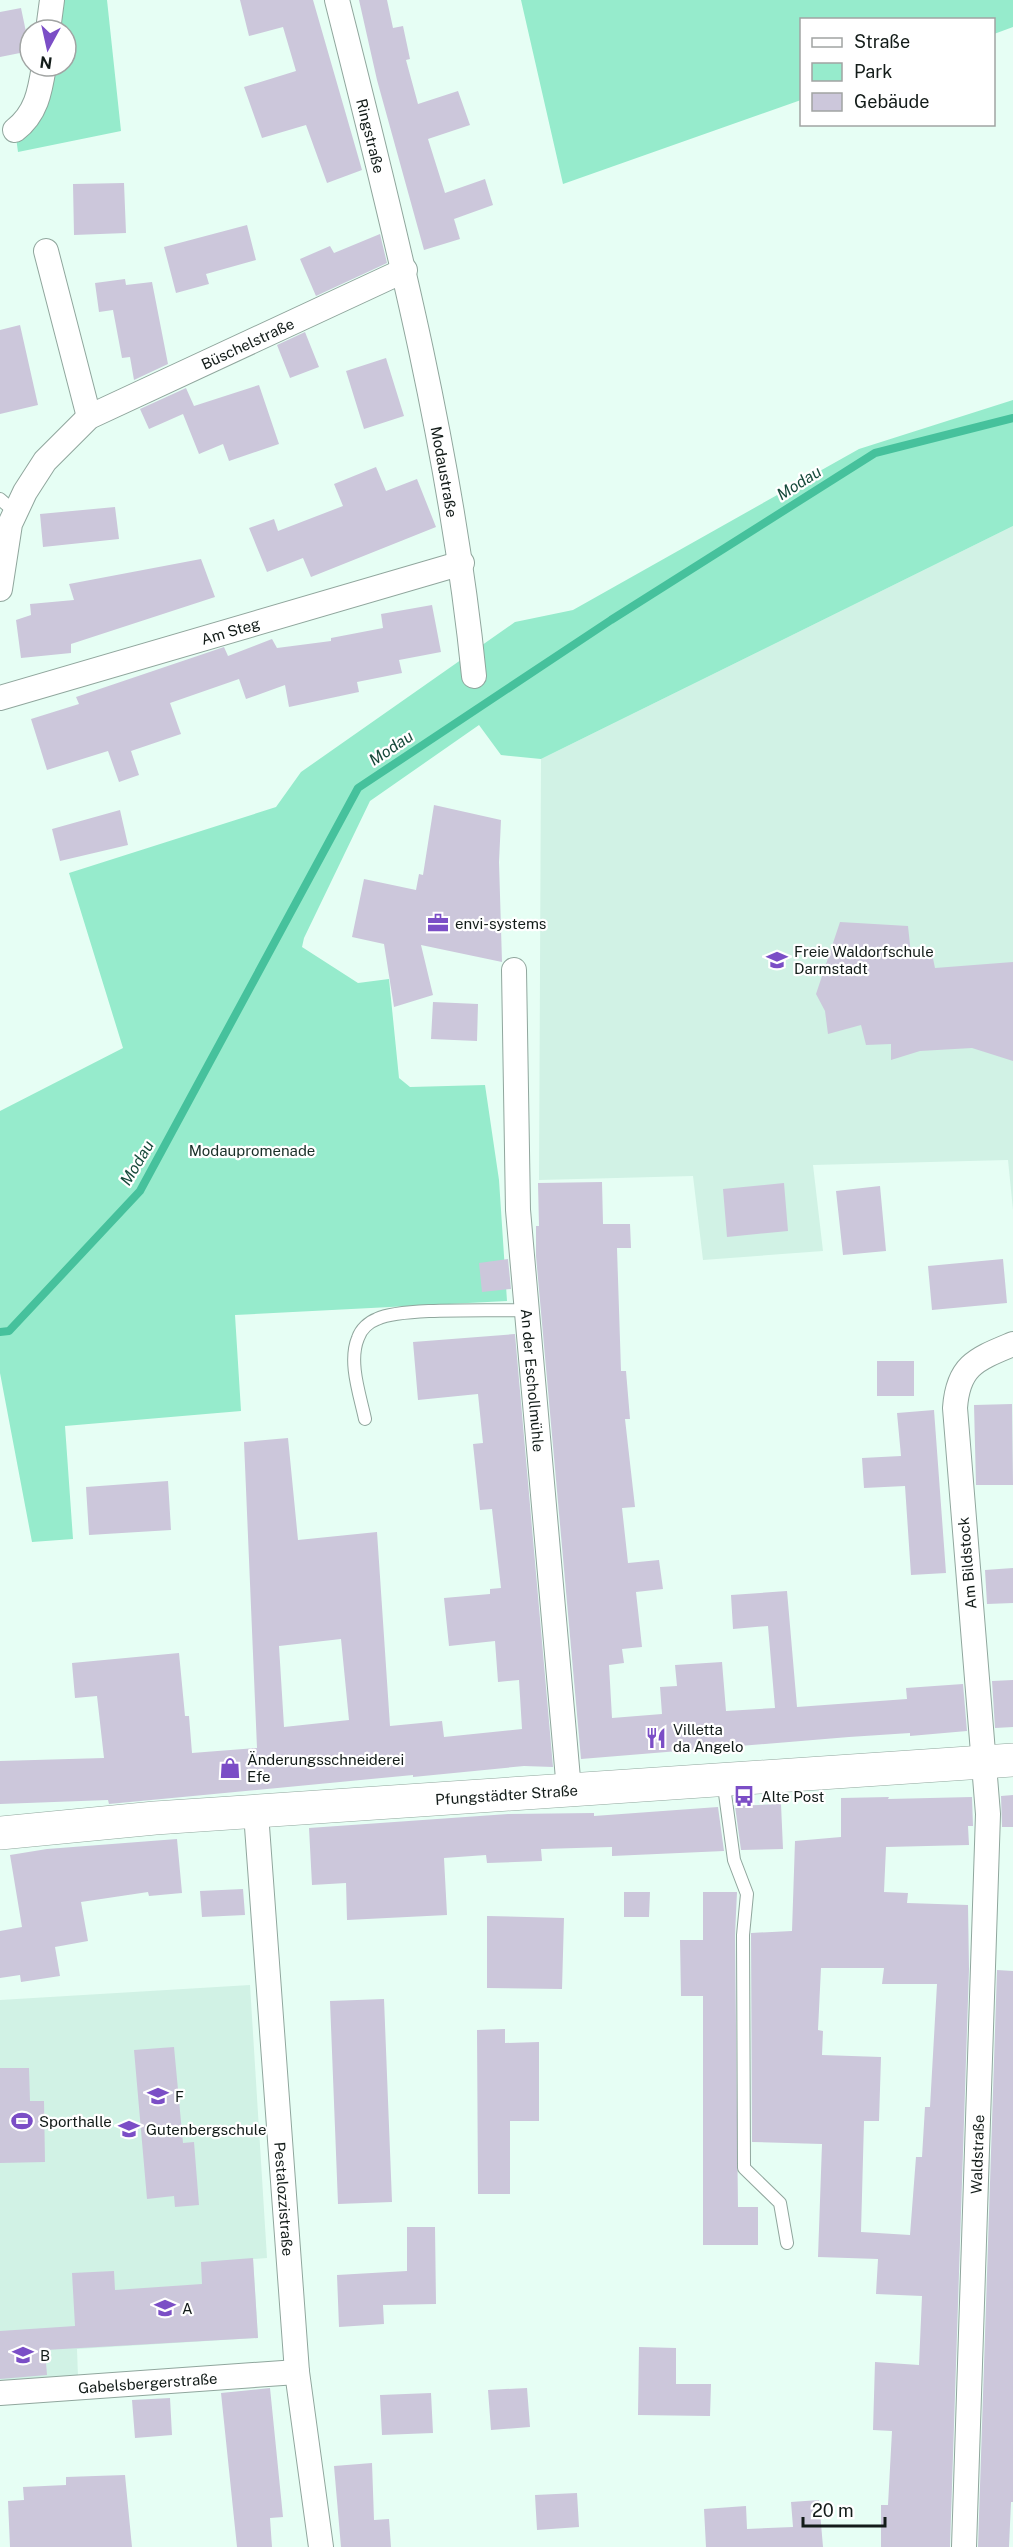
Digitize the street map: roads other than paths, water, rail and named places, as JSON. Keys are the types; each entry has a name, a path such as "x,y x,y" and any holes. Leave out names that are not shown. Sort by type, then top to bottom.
{"street":[{"path":"50,18 52,0"},
{"name":"Ringstraße","path":"337,0 405,270"},
{"path":"8,129 33,111 42,78"},
{"path":"46,251 89,417"},
{"name":"Büschelstraße","path":"0,589 10,524 8,506 25,492 45,461 89,417 405,270"},
{"name":"Modaustraße","path":"405,270 462,563 474,676"},
{"name":"Am Steg","path":"0,698 462,563"},
{"name":"An der Eschollmühle","path":"514,970 518,1210 569,1790"},
{"name":"Am Bildstock","path":"999,1761 955,1419 956,1390 968,1367 982,1357 1013,1344"},
{"name":"Pfungstädter Straße","path":"0,1833 155,1818 256,1813 723,1778 999,1761"},
{"name":"Waldstraße","path":"964,2547 988,1814 999,1761"},
{"name":"Pestalozzistraße","path":"256,1813 297,2372 321,2547"},
{"name":"Gabelsbergerstraße","path":"0,2393 297,2372"}],"lane":[{"path":"365,1419 356,1373 356,1344 358,1335 366,1325 378,1318 407,1314 528,1310"},
{"path":"723,1778 734,1860 747,1894 743,1935 744,2168 780,2203 787,2243"}],"waterway":[{"name":"Modau","path":"0,1332 9,1331 140,1191 358,788 611,620 875,453 1013,418"}],"place":[{"name":"envi-systems","path":"438,923"},
{"name":"Freie Waldorfschule Darmstadt","path":"777,960"},
{"name":"Villetta da Angelo","path":"656,1738"},
{"name":"Änderungsschneiderei Efe","path":"230,1768"},
{"name":"Alte Post","path":"744,1796"},
{"name":"F","path":"158,2096"},
{"name":"Sporthalle","path":"22,2121"},
{"name":"Gutenbergschule","path":"129,2129"},
{"name":"A","path":"165,2308"},
{"name":"B","path":"23,2355"}],"park label":[{"name":"Modaupromenade","path":"252,1150"}]}
